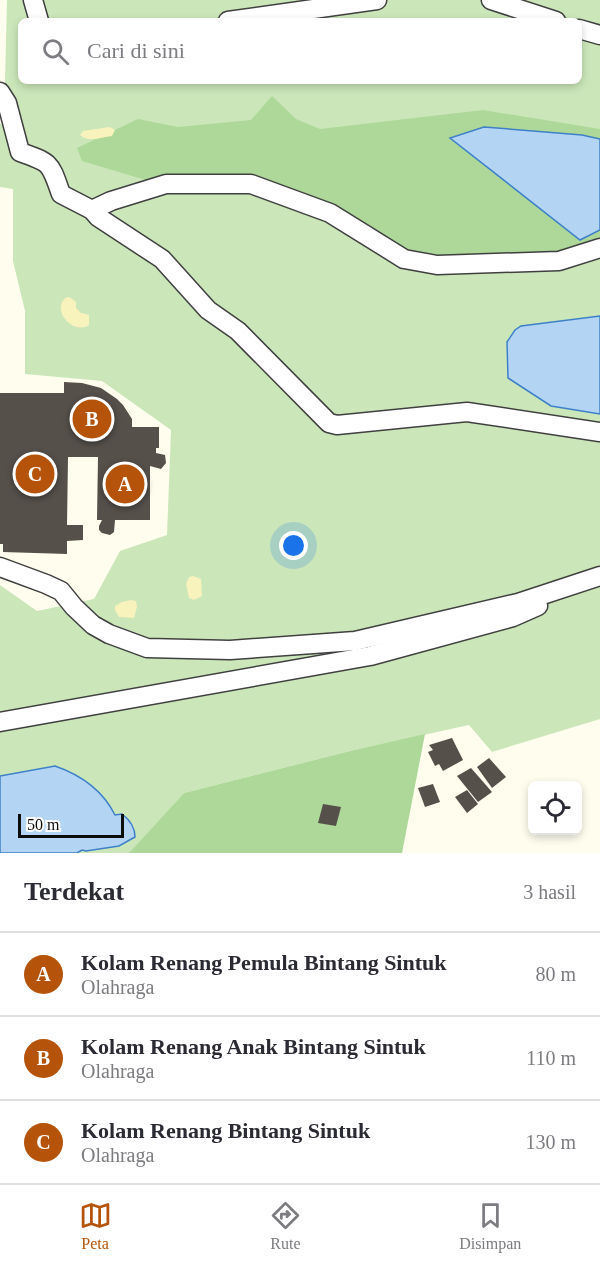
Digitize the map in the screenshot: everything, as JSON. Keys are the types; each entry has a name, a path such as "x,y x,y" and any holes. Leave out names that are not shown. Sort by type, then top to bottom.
{"lane":[{"path":"33,0 38,18"},
{"path":"249,18 378,0"},
{"path":"491,0 547,18"},
{"path":"582,29 600,35"},
{"path":"0,92 7,103 20,152 46,162 54,173 61,194 92,210 98,217 162,260 208,310 238,331 329,423 337,425 467,412 600,432"},
{"path":"92,210 111,201 165,184 251,184 330,213 404,258 418,262 437,265 559,261 600,248"},
{"path":"0,567 61,591 93,625 109,634 147,648 230,650 355,641 518,603 600,577"},
{"path":"0,722 370,656 513,617 600,577"}],"green space":[{"path":"7,0 600,0 600,719 492,752 469,725 350,751 184,793 128,853 0,853 0,585 37,611 94,599 120,551 167,535 171,430 102,381 25,374 25,311 13,261 13,189 0,187 0,124 4,124"},
{"path":"272,96 296,119 320,129 483,110 600,129 600,252 562,265 382,256 342,208 274,184 149,181 82,161 77,148 138,119 178,127 251,120"},
{"path":"425,734 402,853 128,853 184,793"}],"sand":[{"path":"110,127 115,130 112,136 87,139 80,135 83,131"},
{"path":"67,297 76,302 76,308 81,313 89,315 89,325 76,327 65,319 61,308 62,302"},
{"path":"189,577 201,579 202,596 194,600 189,598 186,584"},
{"path":"131,600 136,601 137,607 134,618 119,617 115,606"}],"water":[{"path":"484,127 582,135 600,139 600,230 580,240 450,138"},
{"path":"600,316 600,414 551,406 508,378 507,342 515,330 521,326"},
{"path":"55,766 74,774 98,791 115,815 122,814 130,821 135,837 119,846 82,850 77,853 0,853 0,776"}],"building":[{"path":"64,382 82,383 101,388 123,405 132,419 132,427 159,427 159,448 156,448 156,453 165,455 166,463 161,469 150,466 150,520 115,520 114,532 110,535 102,533 99,526 102,520 97,520 98,457 68,457 67,525 83,525 83,540 67,541 67,554 3,552 3,544 0,544 0,393 64,393"},
{"path":"452,738 463,760 443,771 439,764 435,766 428,752 433,750 429,745"},
{"path":"489,758 506,777 492,788 477,767"},
{"path":"471,768 492,792 478,802 457,776"},
{"path":"433,784 440,802 425,807 418,788"},
{"path":"467,790 478,804 467,813 455,797"},
{"path":"323,804 341,807 336,826 318,823"}],"place":[{"name":"Kolam Renang Anak Bintang Sintuk","path":"92,419"},
{"name":"Kolam Renang Bintang Sintuk","path":"35,474"},
{"name":"Kolam Renang Pemula Bintang Sintuk","path":"125,484"}]}
